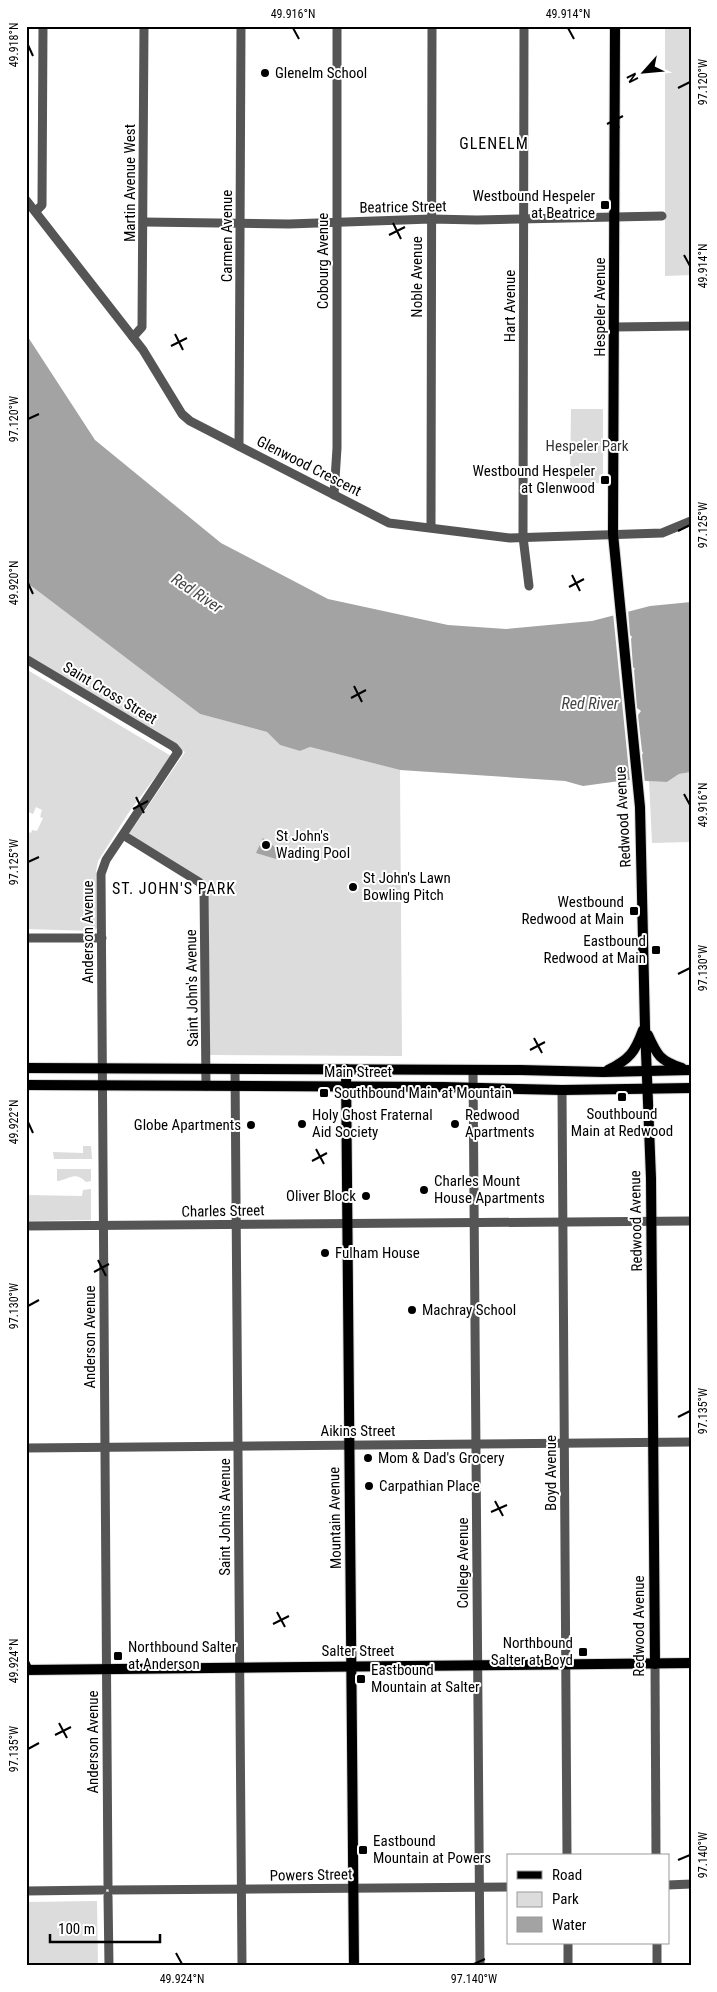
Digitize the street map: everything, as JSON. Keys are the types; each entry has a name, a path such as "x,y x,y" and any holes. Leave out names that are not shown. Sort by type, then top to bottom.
{"main road":[{"name":"Hespeler Avenue","path":"615,26 614,534 618,587"},
{"name":"Redwood Avenue","path":"618,587 640,806 652,1221 655,1664"},
{"path":"645,1027 655,1051 662,1060 690,1070"},
{"path":"603,1072 629,1058 645,1027"},
{"name":"Main Street","path":"26,1068 603,1072 690,1070"},
{"name":"Mountain Avenue","path":"346,1070 354,1966"},
{"name":"Main Street","path":"26,1086 562,1090 691,1088"},
{"name":"Salter Street","path":"26,1670 691,1663"}],"street":[{"path":"36,211 42,205 43,26"},
{"name":"Martin Avenue West","path":"133,337 142,327 144,26"},
{"name":"Carmen Avenue","path":"240,446 241,26"},
{"name":"Cobourg Avenue","path":"334,495 337,448 337,26"},
{"name":"Noble Avenue","path":"431,527 432,26"},
{"name":"Hart Avenue","path":"524,26 523,537 529,586"},
{"name":"Glenwood Crescent","path":"26,200 133,337 182,414 190,421 389,523 510,538 662,534 691,521"},
{"name":"Beatrice Street","path":"143,222 240,224 662,216"},
{"path":"615,327 691,326"},
{"name":"Saint Cross Street","path":"26,659 174,747 178,752"},
{"name":"Anderson Avenue","path":"109,1966 101,874 106,860 178,752"},
{"name":"Saint John's Avenue","path":"123,835 198,882 204,889 206,1086"},
{"path":"26,938 102,938"},
{"name":"Saint John's Avenue","path":"235,1069 242,1966"},
{"name":"College Avenue","path":"473,1070 480,1966"},
{"name":"Boyd Avenue","path":"562,1090 567,1854"},
{"name":"Charles Street","path":"26,1226 691,1220"},
{"name":"Aikins Street","path":"26,1448 691,1442"},
{"name":"Redwood Avenue","path":"655,1664 656,1854"},
{"path":"670,1885 691,1884"},
{"name":"Powers Street","path":"26,1891 507,1887"},
{"path":"568,1944 568,1966"},
{"path":"657,1944 657,1966"}],"green space":[{"path":"665,26 691,26 691,275 665,276"},
{"name":"Hespeler Park","path":"571,409 603,409 603,483 570,483"},
{"path":"26,582 200,714 267,732 280,745 300,751 310,747 400,770 402,1056 210,1055 208,887 129,834 185,752 26,655"},
{"path":"26,669 171,756 129,812 98,861 96,872 97,928 93,931 26,929 26,831 31,833 32,830 37,831 43,818 40,817 42,810 36,807 33,814 26,811"},
{"path":"691,772 691,842 652,843 649,781 667,782 679,774"},
{"path":"83,1146 91,1146 92,1159 54,1159 53,1152 83,1153"},
{"path":"57,1169 91,1169 91,1181 86,1182 82,1178 75,1176 57,1181"},
{"path":"91,1189 91,1220 26,1221 26,1195 82,1196 83,1190"},
{"path":"97,1901 98,1966 26,1966 26,1902"}],"water":[{"name":"Red River","path":"26,334 95,440 221,543 328,599 448,625 506,629 592,621 650,606 691,602 691,772 679,774 667,782 627,780 583,786 565,781 400,770 310,747 300,751 280,745 267,732 200,714 26,582"},
{"name":"St John's Wading Pool","path":"263,838 280,851 276,859 256,853"}],"pier":[{"path":"628,609 630,635 632,637 633,667 635,669 637,708 641,711 638,715 645,783 630,782 613,613"}],"place":[{"name":"Glenelm School","path":"265,73"},
{"name":"Westbound Hespeler at Beatrice","path":"605,205"},
{"name":"Westbound Hespeler at Glenwood","path":"605,480"},
{"name":"St John's Wading Pool","path":"266,845"},
{"name":"St John's Lawn Bowling Pitch","path":"353,887"},
{"name":"Westbound Redwood at Main","path":"634,911"},
{"name":"Eastbound Redwood at Main","path":"656,950"},
{"name":"Southbound Main at Mountain","path":"324,1093"},
{"name":"Southbound Main at Redwood","path":"622,1097"},
{"name":"Holy Ghost Fraternal Aid Society","path":"302,1124"},
{"name":"Redwood Apartments","path":"455,1124"},
{"name":"Globe Apartments","path":"251,1125"},
{"name":"Charles Mount House Apartments","path":"424,1190"},
{"name":"Oliver Block","path":"366,1196"},
{"name":"Fulham House","path":"325,1253"},
{"name":"Machray School","path":"412,1310"},
{"name":"Mom & Dad's Grocery","path":"368,1458"},
{"name":"Carpathian Place","path":"369,1486"},
{"name":"Northbound Salter at Boyd","path":"583,1652"},
{"name":"Northbound Salter at Anderson","path":"118,1656"},
{"name":"Eastbound Mountain at Salter","path":"361,1679"},
{"name":"Eastbound Mountain at Powers","path":"363,1850"}],"district":[{"name":"GLENELM","path":"494,143"},
{"name":"ST. JOHN'S PARK","path":"174,888"}]}
